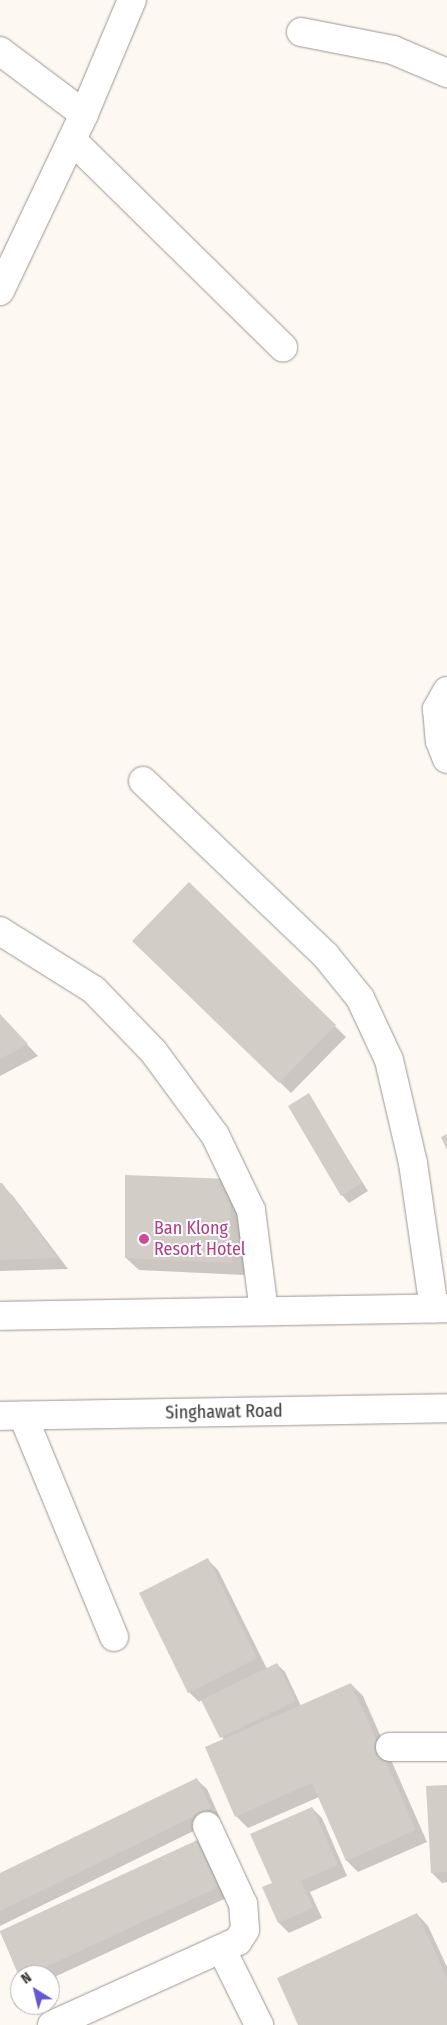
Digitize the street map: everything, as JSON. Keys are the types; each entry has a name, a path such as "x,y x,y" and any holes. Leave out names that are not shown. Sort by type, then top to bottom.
{"main road":[{"path":"0,291 84,114 132,0"},
{"path":"301,32 393,50 447,73"},
{"path":"0,51 84,114"},
{"path":"72,140 283,347"},
{"path":"447,691 437,709 440,741 447,759"},
{"path":"0,1316 440,1308 413,1163 389,1060 360,998 326,956 143,781"},
{"path":"0,931 94,990 153,1051 215,1135 251,1210 264,1311"},
{"name":"Singhawat Road","path":"12,1416 447,1408"},
{"path":"12,1416 114,1637"},
{"path":"390,1747 447,1747"},
{"path":"52,2025 222,1950 238,1941 245,1930 246,1916 243,1904 207,1826"},
{"path":"222,1950 259,2025"}],"building":[{"path":"189,882 336,1025 279,1083 132,941"},
{"path":"0,1014 28,1044 0,1059"},
{"path":"309,1093 362,1183 341,1196 288,1106"},
{"path":"447,1134 447,1150 441,1137"},
{"path":"125,1175 230,1179 232,1263 125,1258"},
{"path":"0,1183 2,1183 58,1258 0,1260"},
{"path":"208,1558 257,1658 188,1693 139,1593"},
{"path":"277,1663 296,1701 220,1738 201,1700"},
{"path":"351,1683 416,1830 346,1861 312,1783 235,1817 205,1747"},
{"path":"197,1778 211,1808 0,1911 0,1873"},
{"path":"447,1785 447,1872 431,1873 426,1786"},
{"path":"312,1807 338,1865 301,1881 313,1908 278,1923 262,1887 272,1883 250,1834"},
{"path":"204,1837 225,1884 50,1965 14,1965 0,1931"},
{"path":"417,1913 447,1978 447,2025 298,2025 277,1978"}],"place":[{"name":"Ban Klong Resort Hotel","path":"144,1239"}]}
